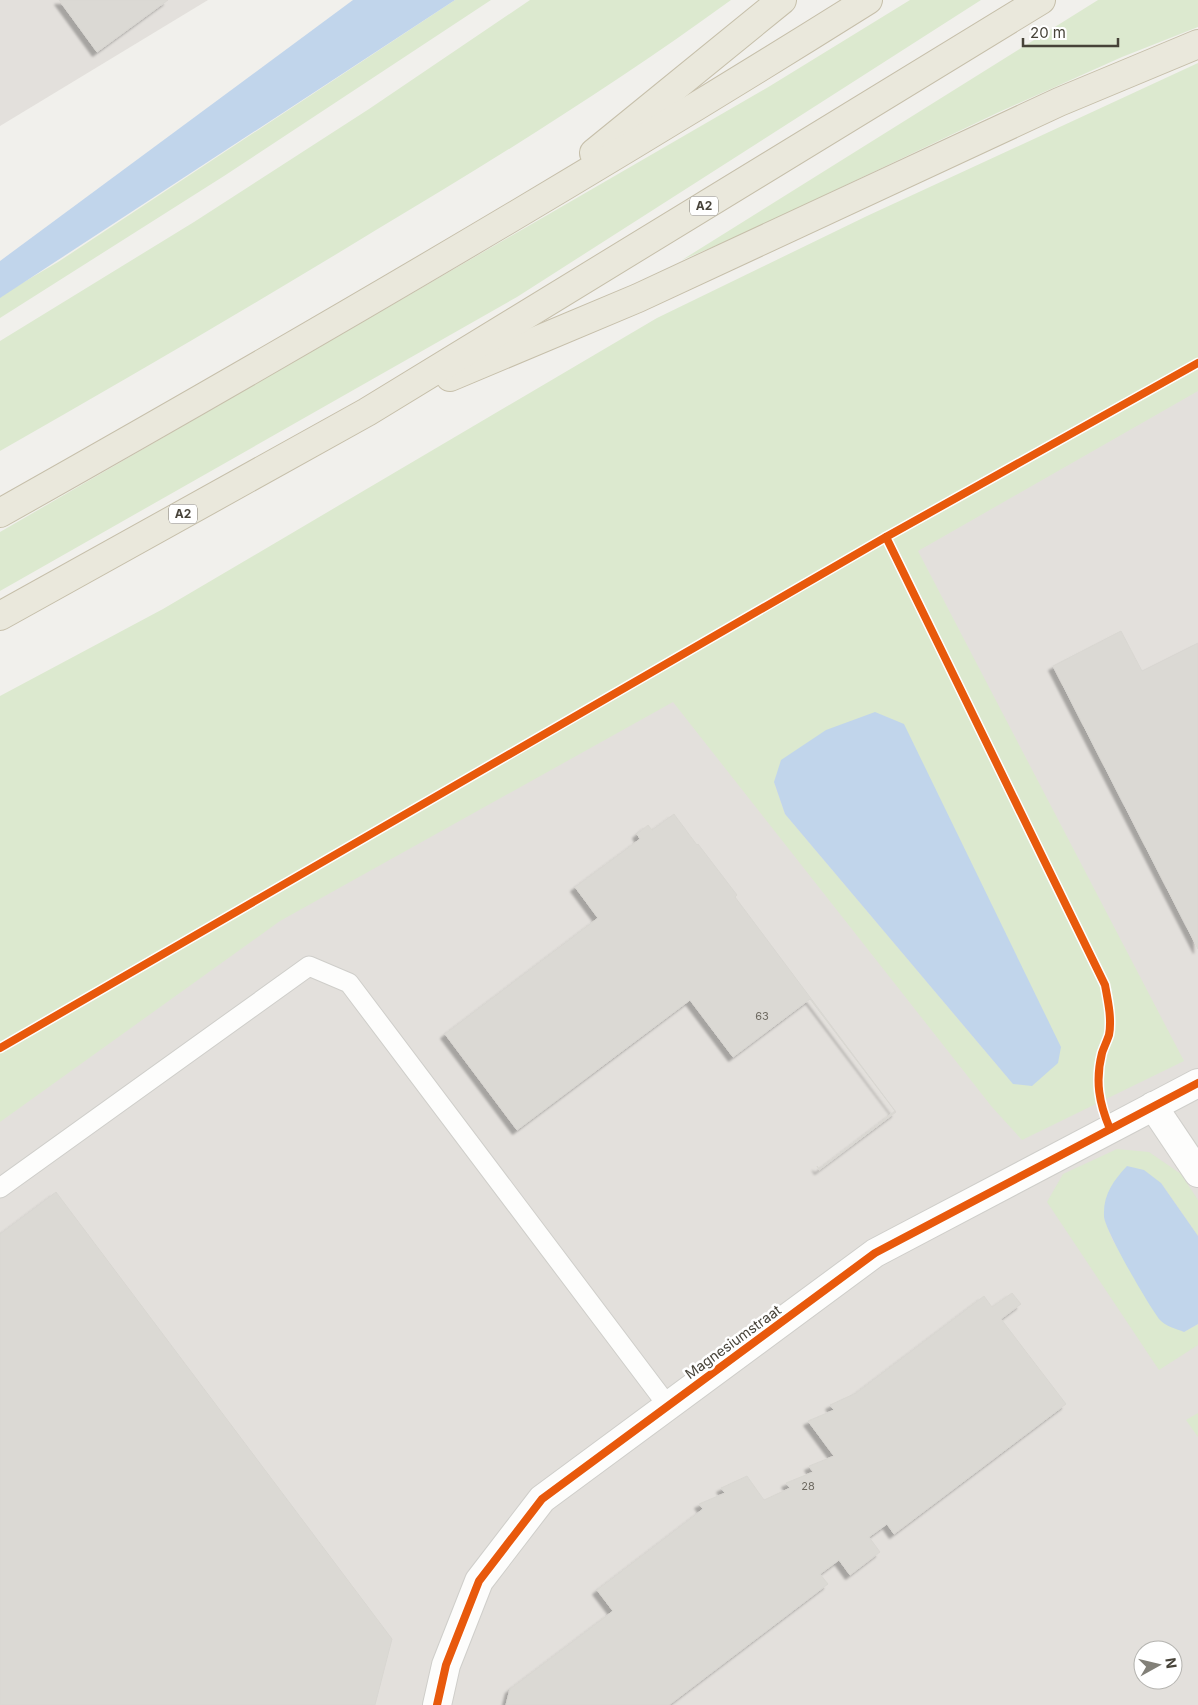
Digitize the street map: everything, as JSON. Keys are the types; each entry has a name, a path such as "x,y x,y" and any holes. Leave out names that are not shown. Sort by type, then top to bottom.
{"highway":[{"path":"528,209 782,0"},
{"path":"0,513 199,401 528,209 683,116 868,0"},
{"name":"A2","path":"0,616 367,412 1041,0"},
{"name":"A2","path":"367,412 638,298 1059,102 1198,44"}],"street":[{"name":"Magnesiumstraat","path":"437,1705 446,1665 479,1582 542,1499 875,1253 1198,1083"},
{"path":"1154,1106 1198,1173"}],"lane":[{"path":"0,1188 309,966 350,983 668,1406"}],"shaded area":[{"path":"0,0 208,0 0,126"},
{"path":"1198,383 1198,1705 0,1705 0,1117 269,917"}],"green space":[{"path":"455,0 491,0 224,176 0,318 0,296 58,262"},
{"path":"530,0 731,0 644,61 466,175 236,314 0,451 0,341 194,222 369,109"},
{"path":"910,0 981,0 517,297 0,591 0,532 770,86"},
{"path":"1098,0 1198,0 1198,27 1122,57 997,113 741,235 682,260"},
{"path":"1198,63 1198,391 918,551 1184,1061 1022,1140 992,1107 673,702 280,921 0,1122 0,696 163,609 657,318 867,216","holes":["774,782 1013,1084 785,814"]},
{"path":"1117,1149 1149,1152 1181,1174 1198,1200 1198,1236 1161,1183 1104,1218 1112,1239 1161,1321 1184,1332 1198,1324 1198,1345 1159,1370 1047,1202 1063,1174"},
{"path":"1198,1413 1198,1437 1186,1420"}],"water":[{"path":"353,0 455,0 0,298 0,261"},
{"path":"875,712 904,724 1061,1047 1058,1063 1032,1086 1013,1084 785,814 774,782 781,760 826,730"},
{"path":"1127,1166 1144,1170 1161,1183 1198,1236 1198,1324 1184,1332 1168,1326 1160,1320 1128,1268 1106,1224 1104,1208 1107,1195 1117,1177"}],"building":[{"path":"59,0 168,0 97,52"},
{"path":"1121,631 1142,671 1198,643 1198,949 1053,666"},
{"path":"674,814 737,895 735,897 896,1112 819,1170 817,1166 819,1169 895,1111 810,999 733,1057 690,1000 517,1130 445,1034 598,918 575,887 640,839 637,834 648,825 652,830"},
{"path":"56,1192 392,1639 375,1705 0,1705 0,1234"},
{"path":"1012,1293 1021,1304 1001,1319 1066,1404 894,1534 887,1524 869,1537 880,1552 850,1575 839,1560 820,1574 828,1584 669,1705 506,1705 510,1689 613,1611 597,1590 703,1509 699,1504 725,1493 721,1488 747,1476 764,1500 790,1488 786,1483 813,1472 809,1466 834,1456 808,1421 834,1410 830,1405 856,1393 984,1296 992,1307"}],"cycle path":[{"path":"0,1048 886,537 1198,363"},
{"path":"886,537 1105,985 1110,1029 1100,1063 1099,1092 1110,1129"},
{"path":"437,1705 446,1665 479,1581 542,1499 875,1253 1198,1083"}]}
